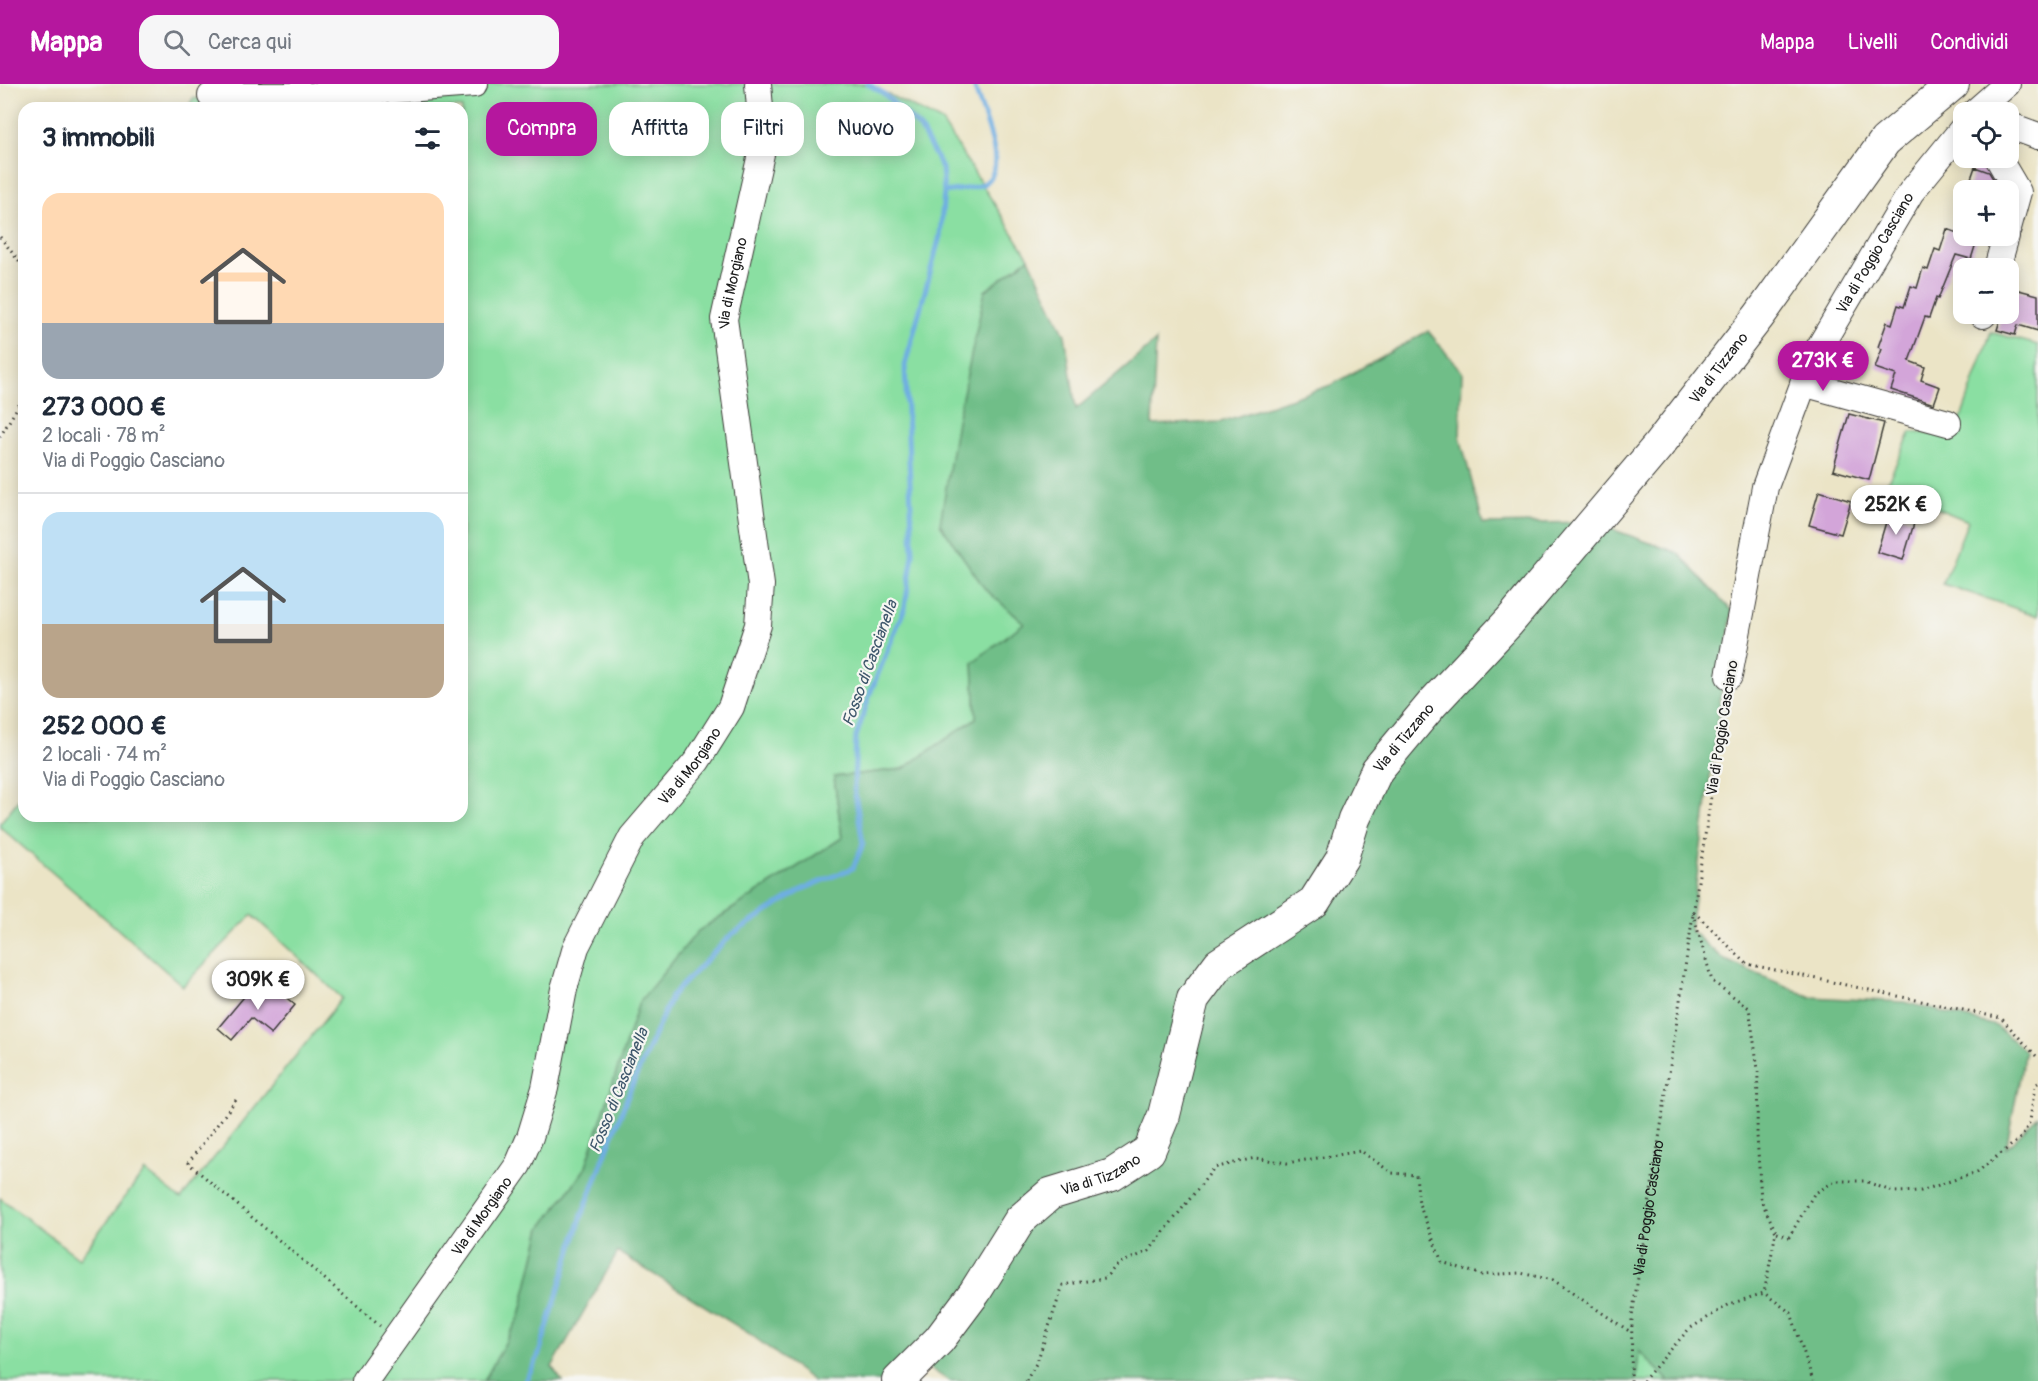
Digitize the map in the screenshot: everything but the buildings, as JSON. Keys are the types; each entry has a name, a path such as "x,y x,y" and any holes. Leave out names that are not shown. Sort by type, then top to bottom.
{"main road":[{"name":"Via di Tizzano","path":"898,1381 939,1340 975,1292 1020,1220 1050,1194 1112,1174 1149,1151 1164,1115 1193,999 1219,964 1314,902 1342,858 1354,819 1377,770 1433,703 1509,622 1658,446 1759,316 1885,141 1953,84"}],"street":[{"path":"211,96 311,96 474,84"},
{"name":"Via di Morgiano","path":"365,1381 518,1164 530,1137 545,1088 564,989 576,947 632,837 697,761 731,708 758,625 761,585 724,319 763,145 758,84"},
{"path":"1986,102 2007,84"},
{"path":"2019,129 2038,136"},
{"name":"Via di Poggio Casciano","path":"1729,676 1765,487 1813,358 1911,192 1953,140"},
{"path":"1803,383 1948,423"}],"path":[{"path":"0,237 18,260"},
{"path":"0,437 18,406"},
{"name":"Via di Poggio Casciano","path":"1631,1381 1632,1334 1729,676"},
{"path":"1693,911 1747,964 2001,1018 2038,1058"},
{"path":"1693,911 1712,981 1749,1008 1758,1070 1757,1135 1761,1200 1776,1232 1764,1293"},
{"path":"1776,1232 1789,1237 1814,1194 1835,1181 1865,1181 1893,1192 1921,1191 1977,1172 2022,1137 2030,1121 2030,1105 2035,1085 2038,1083"},
{"path":"236,1100 188,1163 395,1338"},
{"path":"1026,1381 1037,1362 1063,1285 1105,1278 1118,1264 1149,1251 1214,1168 1255,1158 1287,1163 1361,1151 1392,1173 1416,1175 1419,1204 1442,1262 1482,1275 1520,1273 1553,1280 1632,1334"},
{"path":"1643,1381 1689,1329 1730,1304 1764,1293"},
{"path":"1764,1293 1791,1313 1813,1381"}],"green space":[{"path":"312,84 868,84 903,102 816,102 816,156 915,156 915,108 942,122 1029,258 985,291 985,589 1024,623 973,662 976,718 903,769 834,777 842,838 707,925 640,1002 585,1169 541,1228 520,1316 484,1381 0,1381 0,1198 79,1258 145,1171 181,1199 342,998 252,915 183,986 0,827 0,823 18,800 18,822 468,822 468,102 231,102"},
{"path":"193,98 220,102 191,102"},
{"path":"1029,258 1065,335 1076,409 1156,341 1152,425 1221,422 1331,385 1428,331 1462,372 1460,437 1483,524 1592,522 1678,553 1732,611 1690,930 1723,959 1811,997 1904,1002 1996,1026 2025,1051 2006,1148 2038,1116 2038,1381 1669,1381 1639,1351 1636,1381 949,1381 928,1367 901,1381 813,1381 750,1334 618,1252 552,1367 562,1381 484,1381 520,1316 541,1228 585,1169 639,1002 698,931 842,838 834,777 903,769 976,718 973,662 1024,623 985,589 940,524 957,421 985,291"},
{"path":"1991,332 2038,345 2038,616 1943,584 1968,521 1885,487 1911,432 1955,436"},
{"path":"1639,1350 1665,1377 1669,1381 1636,1381"}],"waterway":[{"name":"Fosso di Cascianella","path":"525,1381 538,1357 581,1218 630,1090 672,995 731,935 803,889 853,868 863,844 854,787 856,737 871,691 905,607 913,554 905,365 940,236 944,192 942,168 920,128 883,93 868,84"},
{"path":"944,192 981,185 990,178 994,167 991,138 974,84"}]}
